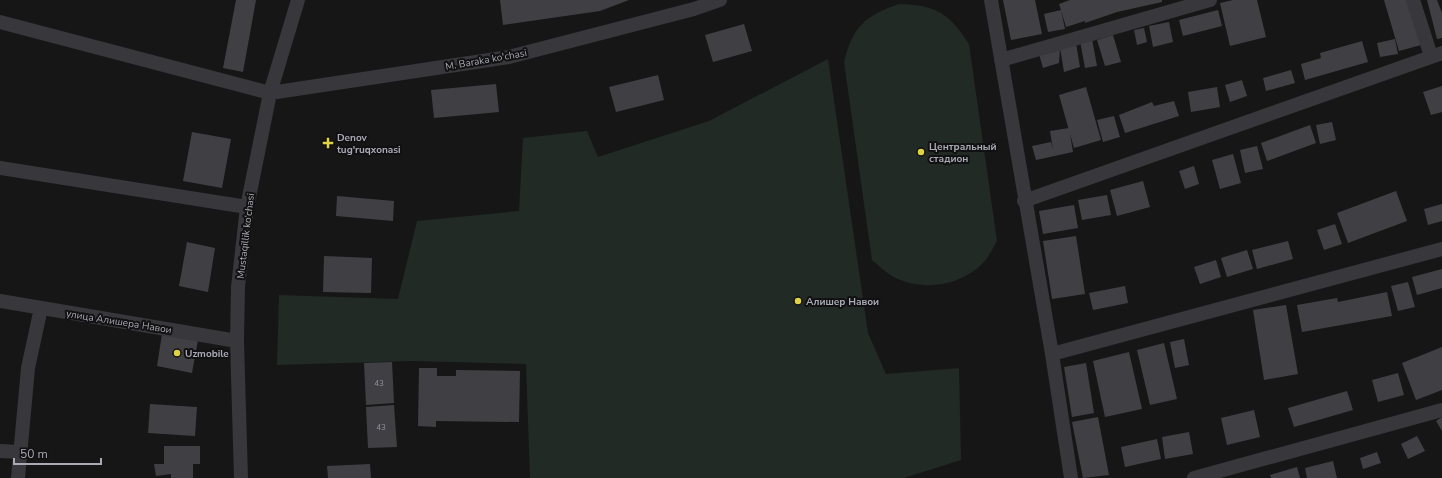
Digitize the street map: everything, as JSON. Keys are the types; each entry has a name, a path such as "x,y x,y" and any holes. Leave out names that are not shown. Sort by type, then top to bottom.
{"street":[{"name":"Mustaqillik ko‘chasi","path":"241,478 237,341 238,287 247,207 270,93 298,0"},
{"name":"M. Baraka ko'chasi","path":"270,93 509,57 692,5 720,0"},
{"path":"991,0 1024,201 1052,354 1071,478"},
{"path":"1001,60 1210,0"},
{"path":"1024,201 1437,55 1413,0"},
{"path":"0,22 270,93"},
{"path":"0,168 247,207"},
{"path":"1052,354 1442,250"},
{"name":"улица Алишера Навои","path":"0,301 237,341"},
{"path":"18,478 19,452 28,368 41,308"},
{"path":"1194,478 1442,410"},
{"path":"0,452 19,452"}],"shaded area":[{"name":"Центральный стадион","path":"899,4 923,6 940,13 955,25 969,44 997,241 984,262 964,277 952,282 927,285 903,281 889,274 872,260 844,62 851,40 862,24 877,13"},
{"path":"828,59 868,333 886,374 959,368 961,460 904,478 530,478 526,364 411,361 277,365 279,295 398,299 417,221 519,211 523,138 587,131 598,157 709,121"}],"building":[{"path":"236,0 256,0 243,72 223,68"},
{"path":"500,0 629,0 600,11 503,25"},
{"path":"1003,0 1035,0 1042,34 1011,40"},
{"path":"1070,0 1162,0 1162,2 1117,12 1085,23 1085,21 1066,27 1059,4"},
{"path":"1233,0 1257,0 1266,37 1230,46 1220,3"},
{"path":"1384,0 1408,0 1421,45 1399,51"},
{"path":"1427,0 1437,0 1442,13 1442,38 1437,39"},
{"path":"1061,10 1065,29 1048,32 1044,14"},
{"path":"1218,10 1222,26 1183,36 1179,20"},
{"path":"1169,22 1173,42 1153,47 1149,26"},
{"path":"744,24 752,51 713,62 705,35"},
{"path":"1144,28 1147,42 1137,45 1134,30"},
{"path":"1113,35 1121,62 1105,66 1097,40"},
{"path":"1092,39 1097,66 1085,68 1080,41"},
{"path":"1395,39 1398,54 1380,57 1377,43"},
{"path":"1362,41 1368,62 1305,80 1301,64 1321,58 1320,53"},
{"path":"1076,43 1080,67 1064,72 1060,48"},
{"path":"1060,48 1059,63 1043,68 1039,54"},
{"path":"1291,70 1295,83 1266,91 1263,78"},
{"path":"658,75 664,100 616,112 609,87"},
{"path":"1242,80 1247,96 1230,102 1225,85"},
{"path":"496,84 499,112 434,118 431,90"},
{"path":"1442,86 1442,112 1431,115 1423,92"},
{"path":"1086,87 1101,140 1074,148 1059,95"},
{"path":"1217,87 1220,107 1191,112 1188,92"},
{"path":"1174,101 1179,116 1125,133 1119,115 1152,102 1154,106"},
{"path":"1114,116 1120,137 1103,142 1097,120"},
{"path":"1332,122 1336,140 1320,144 1316,125"},
{"path":"1310,125 1316,143 1267,161 1261,143"},
{"path":"1069,128 1073,152 1036,160 1032,146 1051,142 1053,150 1050,131"},
{"path":"192,132 231,139 222,188 183,181"},
{"path":"1257,146 1263,169 1245,173 1240,150"},
{"path":"1233,154 1241,183 1220,189 1212,160"},
{"path":"1194,166 1199,184 1185,189 1179,171"},
{"path":"1143,181 1150,207 1117,216 1110,190"},
{"path":"1396,191 1407,221 1348,243 1337,213"},
{"path":"1107,195 1111,215 1082,220 1078,200"},
{"path":"337,196 394,201 393,221 336,216"},
{"path":"1442,204 1442,221 1428,225 1424,209"},
{"path":"1074,205 1078,228 1043,234 1039,211"},
{"path":"1335,224 1342,244 1324,250 1317,230"},
{"path":"1076,236 1085,294 1052,299 1043,241"},
{"path":"1288,241 1293,259 1257,269 1252,250"},
{"path":"187,242 215,248 208,292 179,286"},
{"path":"1247,250 1253,269 1227,277 1221,258"},
{"path":"324,256 372,258 371,293 323,292"},
{"path":"1216,260 1221,277 1200,284 1194,267"},
{"path":"1442,269 1442,288 1417,295 1412,277"},
{"path":"1408,282 1415,307 1398,311 1391,286"},
{"path":"1125,286 1128,303 1093,310 1089,293"},
{"path":"1387,292 1392,316 1302,332 1297,305 1337,298 1338,302"},
{"path":"1286,305 1298,374 1264,380 1253,310"},
{"name":"Uzmobile","path":"162,334 198,340 192,373 157,366"},
{"path":"1184,339 1189,365 1175,368 1170,342"},
{"path":"1164,343 1177,399 1150,405 1137,350"},
{"path":"1442,347 1442,390 1416,400 1402,363"},
{"path":"1129,352 1142,409 1105,417 1093,361"},
{"path":"392,362 394,403 366,405 364,363"},
{"path":"1086,363 1094,413 1072,417 1064,367"},
{"path":"419,368 437,368 437,376 456,376 456,370 520,371 519,422 436,421 436,427 418,426"},
{"path":"1398,373 1404,395 1378,402 1372,380"},
{"path":"1347,391 1353,410 1294,427 1288,408"},
{"path":"150,404 197,407 195,436 148,433"},
{"path":"394,405 397,447 368,448 366,407"},
{"path":"1254,410 1260,437 1227,445 1221,418"},
{"path":"1098,417 1109,475 1083,478 1072,422"},
{"path":"1442,417 1442,431 1436,421"},
{"path":"1189,432 1193,454 1165,459 1162,437"},
{"path":"1417,436 1425,451 1408,459 1401,444"},
{"path":"1157,439 1161,459 1125,467 1121,447"},
{"path":"164,446 200,446 200,464 193,464 193,478 171,478 171,474 156,476 154,464 164,464"},
{"path":"1377,452 1381,463 1363,469 1360,458"},
{"path":"1333,461 1337,478 1307,478 1305,468"},
{"path":"370,464 371,478 328,478 327,466"},
{"path":"1297,467 1300,478 1271,478 1270,475"}],"place":[{"name":"Denov tug'ruqxonasi","path":"328,143"},
{"name":"Центральный стадион","path":"921,152"},
{"name":"Алишер Навои","path":"798,301"},
{"name":"Uzmobile","path":"177,353"}]}
